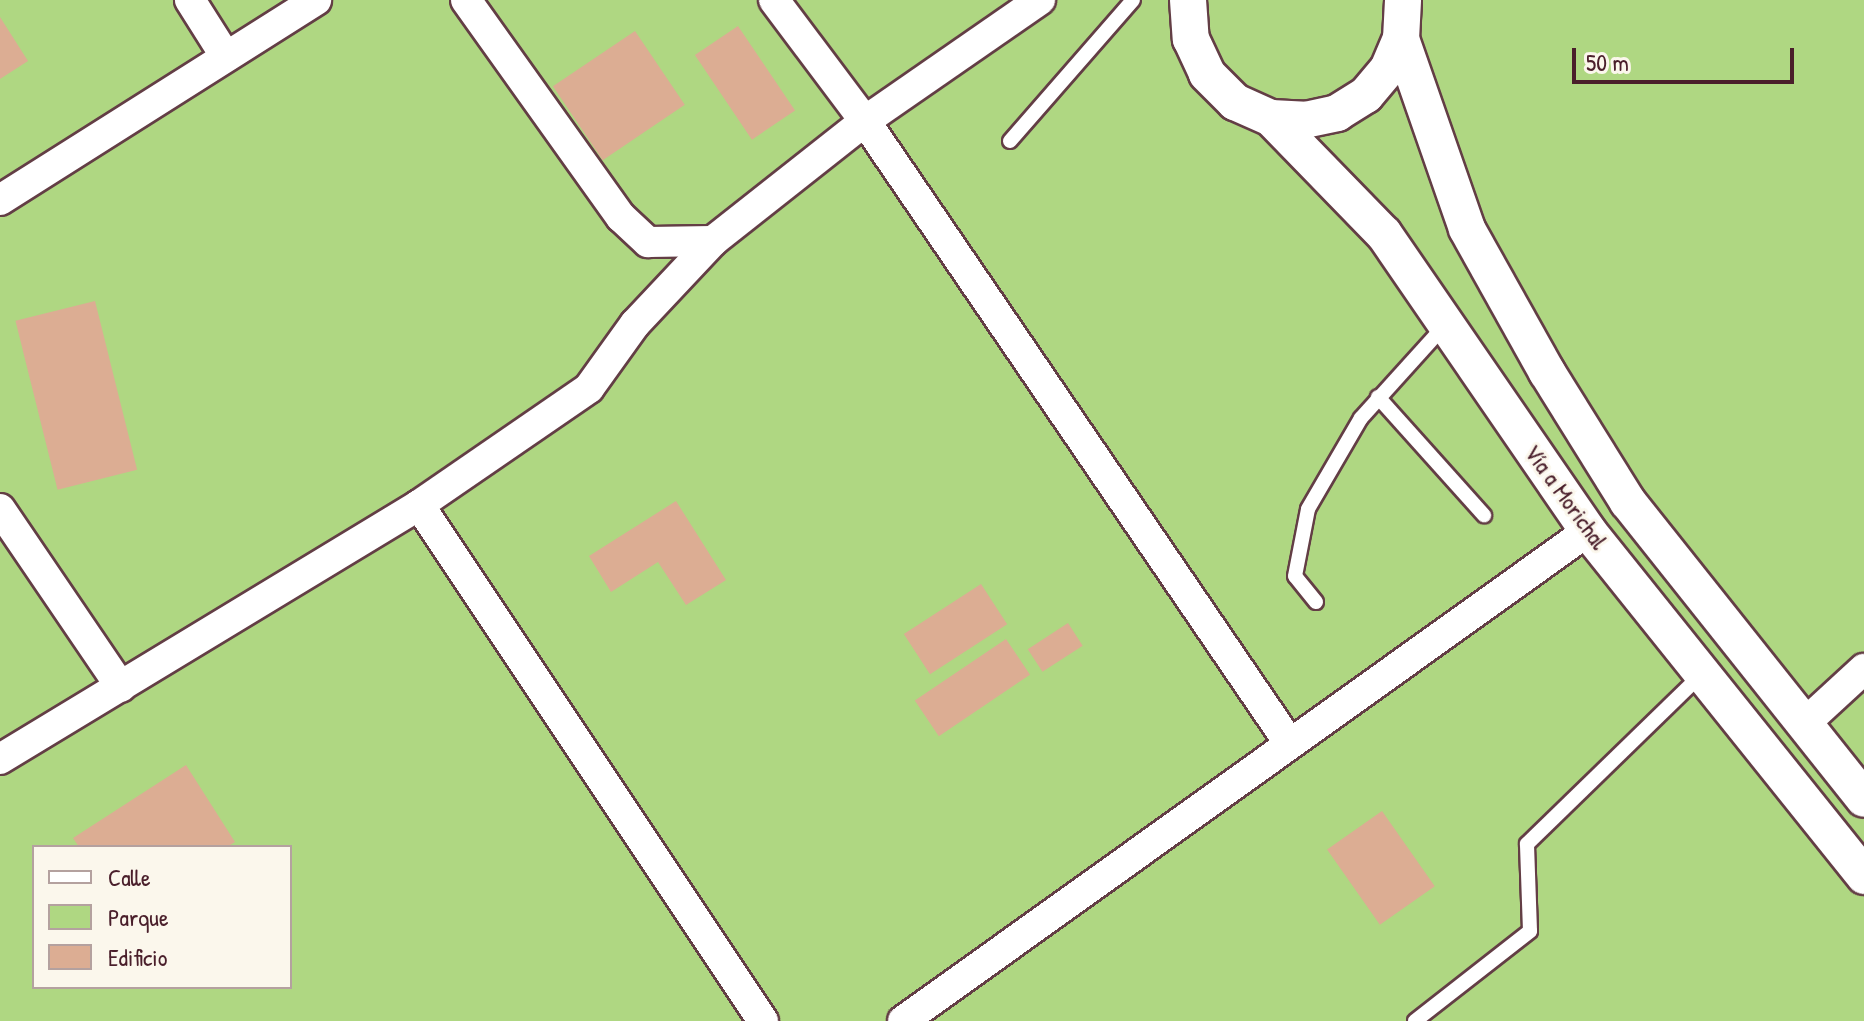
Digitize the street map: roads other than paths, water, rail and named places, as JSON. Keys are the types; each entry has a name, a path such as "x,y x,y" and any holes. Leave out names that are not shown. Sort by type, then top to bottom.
{"street":[{"path":"190,0 226,57"},
{"path":"0,200 316,0"},
{"path":"466,0 621,217 648,242 713,241"},
{"path":"774,0 865,121 1288,741"},
{"path":"0,759 419,505 589,388 635,324 713,241 865,121 1040,0"},
{"path":"1188,0 1191,39 1207,74 1235,102 1271,118 1305,120 1347,107 1366,95 1388,69 1401,39 1403,0"},
{"name":"Vía a Morichal","path":"1401,39 1467,229 1547,372 1628,502 1864,799"},
{"name":"Vía a Morichal","path":"1271,118 1384,234 1588,531 1864,876"},
{"path":"419,505 763,1021"},
{"path":"0,509 121,687"},
{"path":"903,1021 1288,741 1588,531"},
{"path":"1803,725 1864,669"}],"lane":[{"path":"1010,141 1133,0"},
{"path":"1316,602 1295,576 1308,509 1378,397 1446,323"},
{"path":"1378,397 1484,515"},
{"path":"1415,1021 1530,931 1527,844 1702,675"}]}
